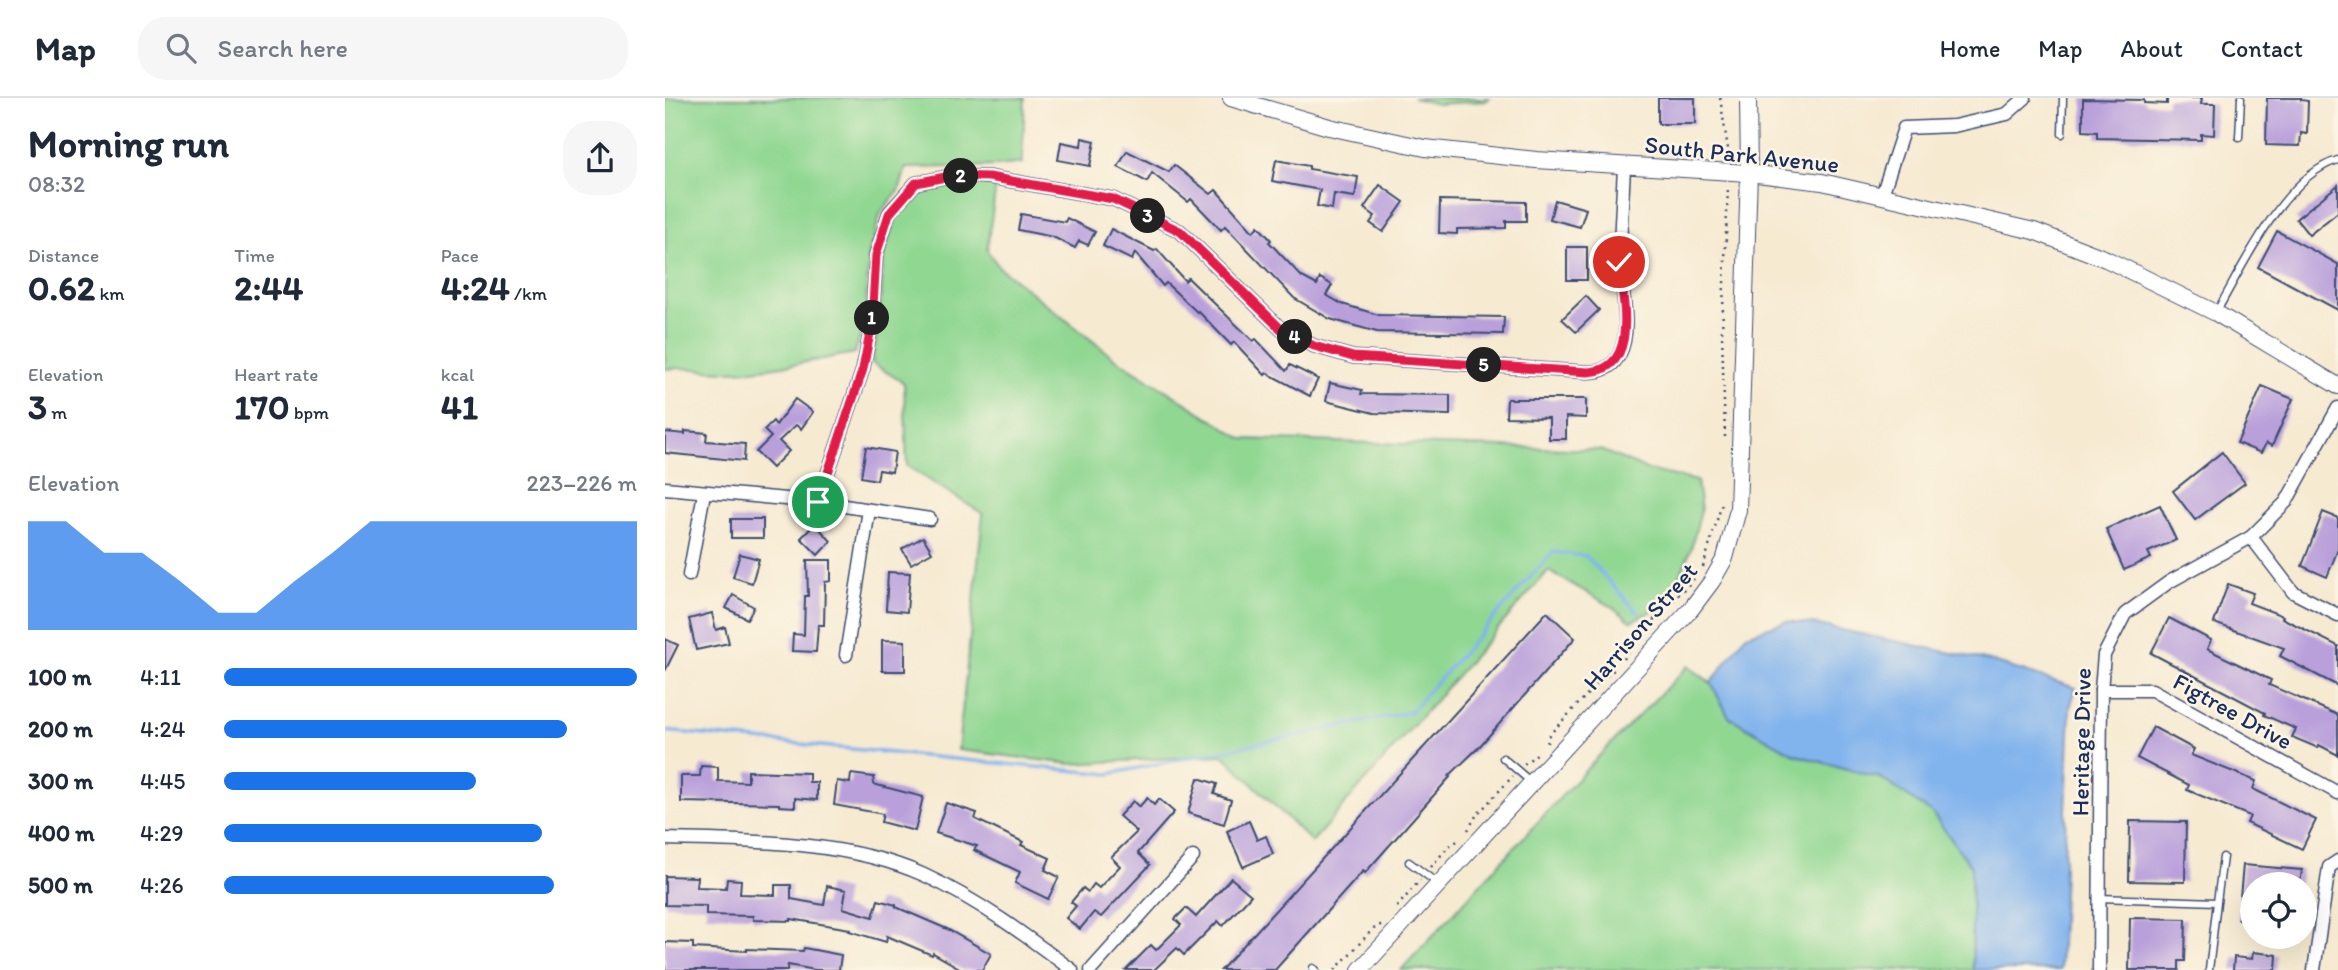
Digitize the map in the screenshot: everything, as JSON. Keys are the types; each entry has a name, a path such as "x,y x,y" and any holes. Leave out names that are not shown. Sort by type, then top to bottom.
{"street":[{"name":"South Park Avenue","path":"1231,98 1266,103 1329,127 1425,148 1536,160 1749,173 1822,182 2034,231 2106,259 2216,313 2338,386"},
{"name":"Harrison Street","path":"1360,970 1432,879 1532,782 1691,609 1725,558 1738,510 1749,173 1748,98"},
{"path":"1882,195 1904,128 1954,126 2007,114 2025,98"},
{"path":"818,502 863,369 872,323 876,255 889,214 916,183 950,176 989,177 1113,199 1180,231 1282,330 1314,346 1353,357 1588,372 1602,371 1612,364 1621,353 1623,345 1625,322 1619,262 1624,165"},
{"name":"Heritage Drive","path":"2099,970 2101,690 2104,656 2125,614 2169,582 2251,537 2286,502 2338,408"},
{"path":"665,488 818,502 930,519"},
{"path":"689,575 704,493"},
{"path":"846,655 869,510"},
{"path":"2251,537 2293,592 2338,615"},
{"name":"Figtree Drive","path":"2101,690 2152,690 2338,793"},
{"path":"665,839 760,842 823,849 896,864 971,899 1072,970"},
{"path":"1091,970 1193,857"},
{"path":"2314,970 2329,867 2338,861"}],"lane":[{"path":"2062,134 2063,98"},
{"path":"2239,137 2241,98"},
{"path":"2216,313 2265,227 2308,176 2325,164 2338,160"},
{"path":"1503,758 1532,782"},
{"path":"2209,970 2223,857"},
{"path":"1409,862 1432,879"},
{"path":"2099,898 2217,902"}],"path":[{"path":"1720,98 1729,155"},
{"path":"1725,440 1722,332 1728,188"},
{"path":"1394,912 1432,879 1448,847 1464,836 1476,817 1527,760 1546,748 1549,735 1599,682 1622,664 1636,638 1702,571 1723,501 1723,489"},
{"path":"1335,970 1372,930 1388,921"}],"green space":[{"path":"665,98 1025,98 1022,163 906,168 899,191 881,212 869,253 865,319 855,353 746,370 665,369"},
{"path":"1413,98 1489,98 1486,101 1437,104"},
{"path":"950,182 996,185 987,250 999,267 1113,357 1243,439 1601,450 1648,470 1697,481 1701,510 1691,549 1675,588 1660,607 1631,621 1611,606 1548,571 1312,842 1223,755 1071,764 958,750 983,514 907,466 904,383 872,363 879,324 884,256 895,217 921,189"},
{"path":"1688,666 1711,683 1729,717 1796,755 1881,778 1932,813 1971,866 1973,970 1401,970 1595,760"}],"water":[{"path":"1786,621 1813,624 1990,661 2076,688 2070,708 2060,970 1973,970 1971,866 1932,813 1881,778 1796,755 1729,717 1711,683 1746,635"}],"building":[{"path":"1658,98 1695,98 1695,124 1658,124"},
{"path":"2167,98 2202,98 2201,104 2215,104 2214,135 2201,134 2201,140 2097,138 2097,132 2083,131 2083,99 2144,100 2144,103 2167,104"},
{"path":"2267,98 2301,98 2308,101 2307,134 2301,133 2300,146 2266,145"},
{"path":"1082,138 1095,141 1090,166 1058,160 1061,142 1081,146"},
{"path":"1127,151 1169,172 1174,165 1211,194 1216,190 1253,232 1258,226 1271,240 1269,242 1302,277 1317,285 1320,278 1332,285 1326,295 1342,304 1379,315 1504,317 1503,334 1377,332 1330,319 1294,298 1225,226 1221,230 1191,199 1188,202 1152,173 1147,182 1118,167"},
{"path":"1276,160 1309,166 1309,169 1358,177 1355,197 1334,194 1332,209 1317,206 1320,190 1272,181"},
{"path":"1380,185 1404,202 1383,232 1370,223 1375,216 1364,208"},
{"path":"2338,185 2338,212 2309,235 2296,219"},
{"path":"1440,200 1526,202 1526,221 1506,221 1506,228 1457,229 1457,234 1439,233"},
{"path":"1555,200 1586,209 1580,227 1550,219"},
{"path":"1021,214 1065,222 1067,218 1095,232 1088,245 1079,241 1075,248 1053,237 1018,230"},
{"path":"1111,229 1154,251 1157,249 1185,281 1188,278 1253,341 1256,339 1286,371 1290,365 1318,379 1310,396 1267,373 1265,375 1234,342 1231,345 1166,283 1163,286 1135,253 1132,260 1103,246"},
{"path":"2277,231 2338,264 2338,310 2258,267"},
{"path":"1567,247 1587,247 1587,280 1567,280"},
{"path":"1586,296 1599,310 1576,332 1562,319"},
{"path":"1330,383 1362,390 1361,394 1450,395 1450,415 1374,413 1326,401"},
{"path":"2262,386 2293,399 2272,446 2266,443 2261,453 2237,443"},
{"path":"795,399 813,412 801,429 796,425 779,441 789,451 772,468 756,452 771,437 764,430 773,421 776,425"},
{"path":"1507,399 1586,399 1586,418 1566,417 1566,439 1549,439 1549,418 1506,417"},
{"path":"685,431 707,433 706,441 745,444 744,461 665,453 665,432 685,434"},
{"path":"866,447 895,452 892,472 879,470 877,480 861,477"},
{"path":"2222,452 2245,483 2195,520 2173,491"},
{"path":"2160,505 2176,540 2148,552 2151,558 2124,570 2106,529"},
{"path":"2323,512 2338,518 2338,549 2327,577 2302,566"},
{"path":"731,519 763,519 763,538 731,538"},
{"path":"815,524 831,541 818,555 801,538"},
{"path":"923,537 932,552 911,564 902,549"},
{"path":"740,554 759,559 752,583 733,577"},
{"path":"807,560 831,560 831,581 825,582 824,625 818,625 816,652 792,651 793,634 804,635 805,596 808,596"},
{"path":"888,572 910,573 907,612 886,610"},
{"path":"2228,584 2253,593 2249,603 2283,616 2282,618 2338,646 2338,686 2280,656 2284,648 2214,623"},
{"path":"733,595 754,607 747,619 726,608"},
{"path":"1547,612 1575,638 1365,873 1363,871 1275,970 1221,970"},
{"path":"712,613 716,630 725,627 729,643 696,650 689,619"},
{"path":"2169,618 2211,640 2207,649 2271,680 2269,685 2338,715 2338,755 2319,745 2318,748 2292,737 2296,729 2264,715 2265,713 2151,653"},
{"path":"665,639 678,645 665,671"},
{"path":"882,640 905,641 905,671 882,671"},
{"path":"2153,727 2194,749 2191,755 2256,781 2253,789 2316,820 2302,849 2247,823 2250,816 2187,790 2189,785 2137,758"},
{"path":"701,766 718,767 718,781 748,782 748,771 809,773 809,782 817,782 817,800 795,798 795,807 779,804 681,802 681,776 700,776"},
{"path":"851,774 874,777 873,784 923,797 915,831 881,822 883,814 834,805 837,781 850,783"},
{"path":"1198,778 1217,784 1214,794 1231,800 1224,824 1188,813"},
{"path":"1147,798 1154,805 1159,799 1174,812 1138,853 1150,865 1101,917 1094,912 1080,929 1066,918 1076,906 1071,902 1083,888 1088,892 1094,884 1099,888 1120,866 1111,857 1137,832 1119,816 1133,801 1139,807"},
{"path":"946,803 977,813 975,819 1050,858 1045,870 1059,877 1048,899 1015,883 1020,872 974,850 977,846 936,833"},
{"path":"1249,821 1257,840 1266,836 1273,854 1243,867 1227,831"},
{"path":"2130,821 2186,822 2185,882 2129,881"},
{"path":"2243,865 2302,870 2302,872 2242,872"},
{"path":"665,876 697,877 696,887 726,888 727,879 741,880 740,894 775,895 775,885 791,885 791,899 824,905 827,886 846,890 843,908 873,917 878,900 896,905 991,954 982,970 963,970 933,953 932,955 887,936 886,942 849,931 850,929 791,919 753,920 753,916 706,915 706,906 665,905"},
{"path":"1231,878 1251,895 1223,926 1218,921 1184,955 1177,948 1154,970 1126,970 1151,945 1156,950 1181,925 1175,919 1186,908 1196,917"},
{"path":"2130,918 2186,919 2185,961 2179,961 2179,970 2129,970"},
{"path":"665,942 693,943 693,948 747,951 803,951 804,948 841,955 839,970 815,970 788,965 787,970 665,970"},
{"path":"2253,952 2277,955 2276,970 2233,970 2234,957 2252,959"}],"waterway":[{"path":"665,731 1109,774 1410,712 1553,552 1586,556 1638,613"}],"route":[{"path":"818,502 863,369 872,323 876,255 889,214 916,183 950,176 989,177 1113,199 1180,231 1282,330 1314,346 1353,357 1602,371 1617,359 1623,345 1625,322 1619,262"}]}
